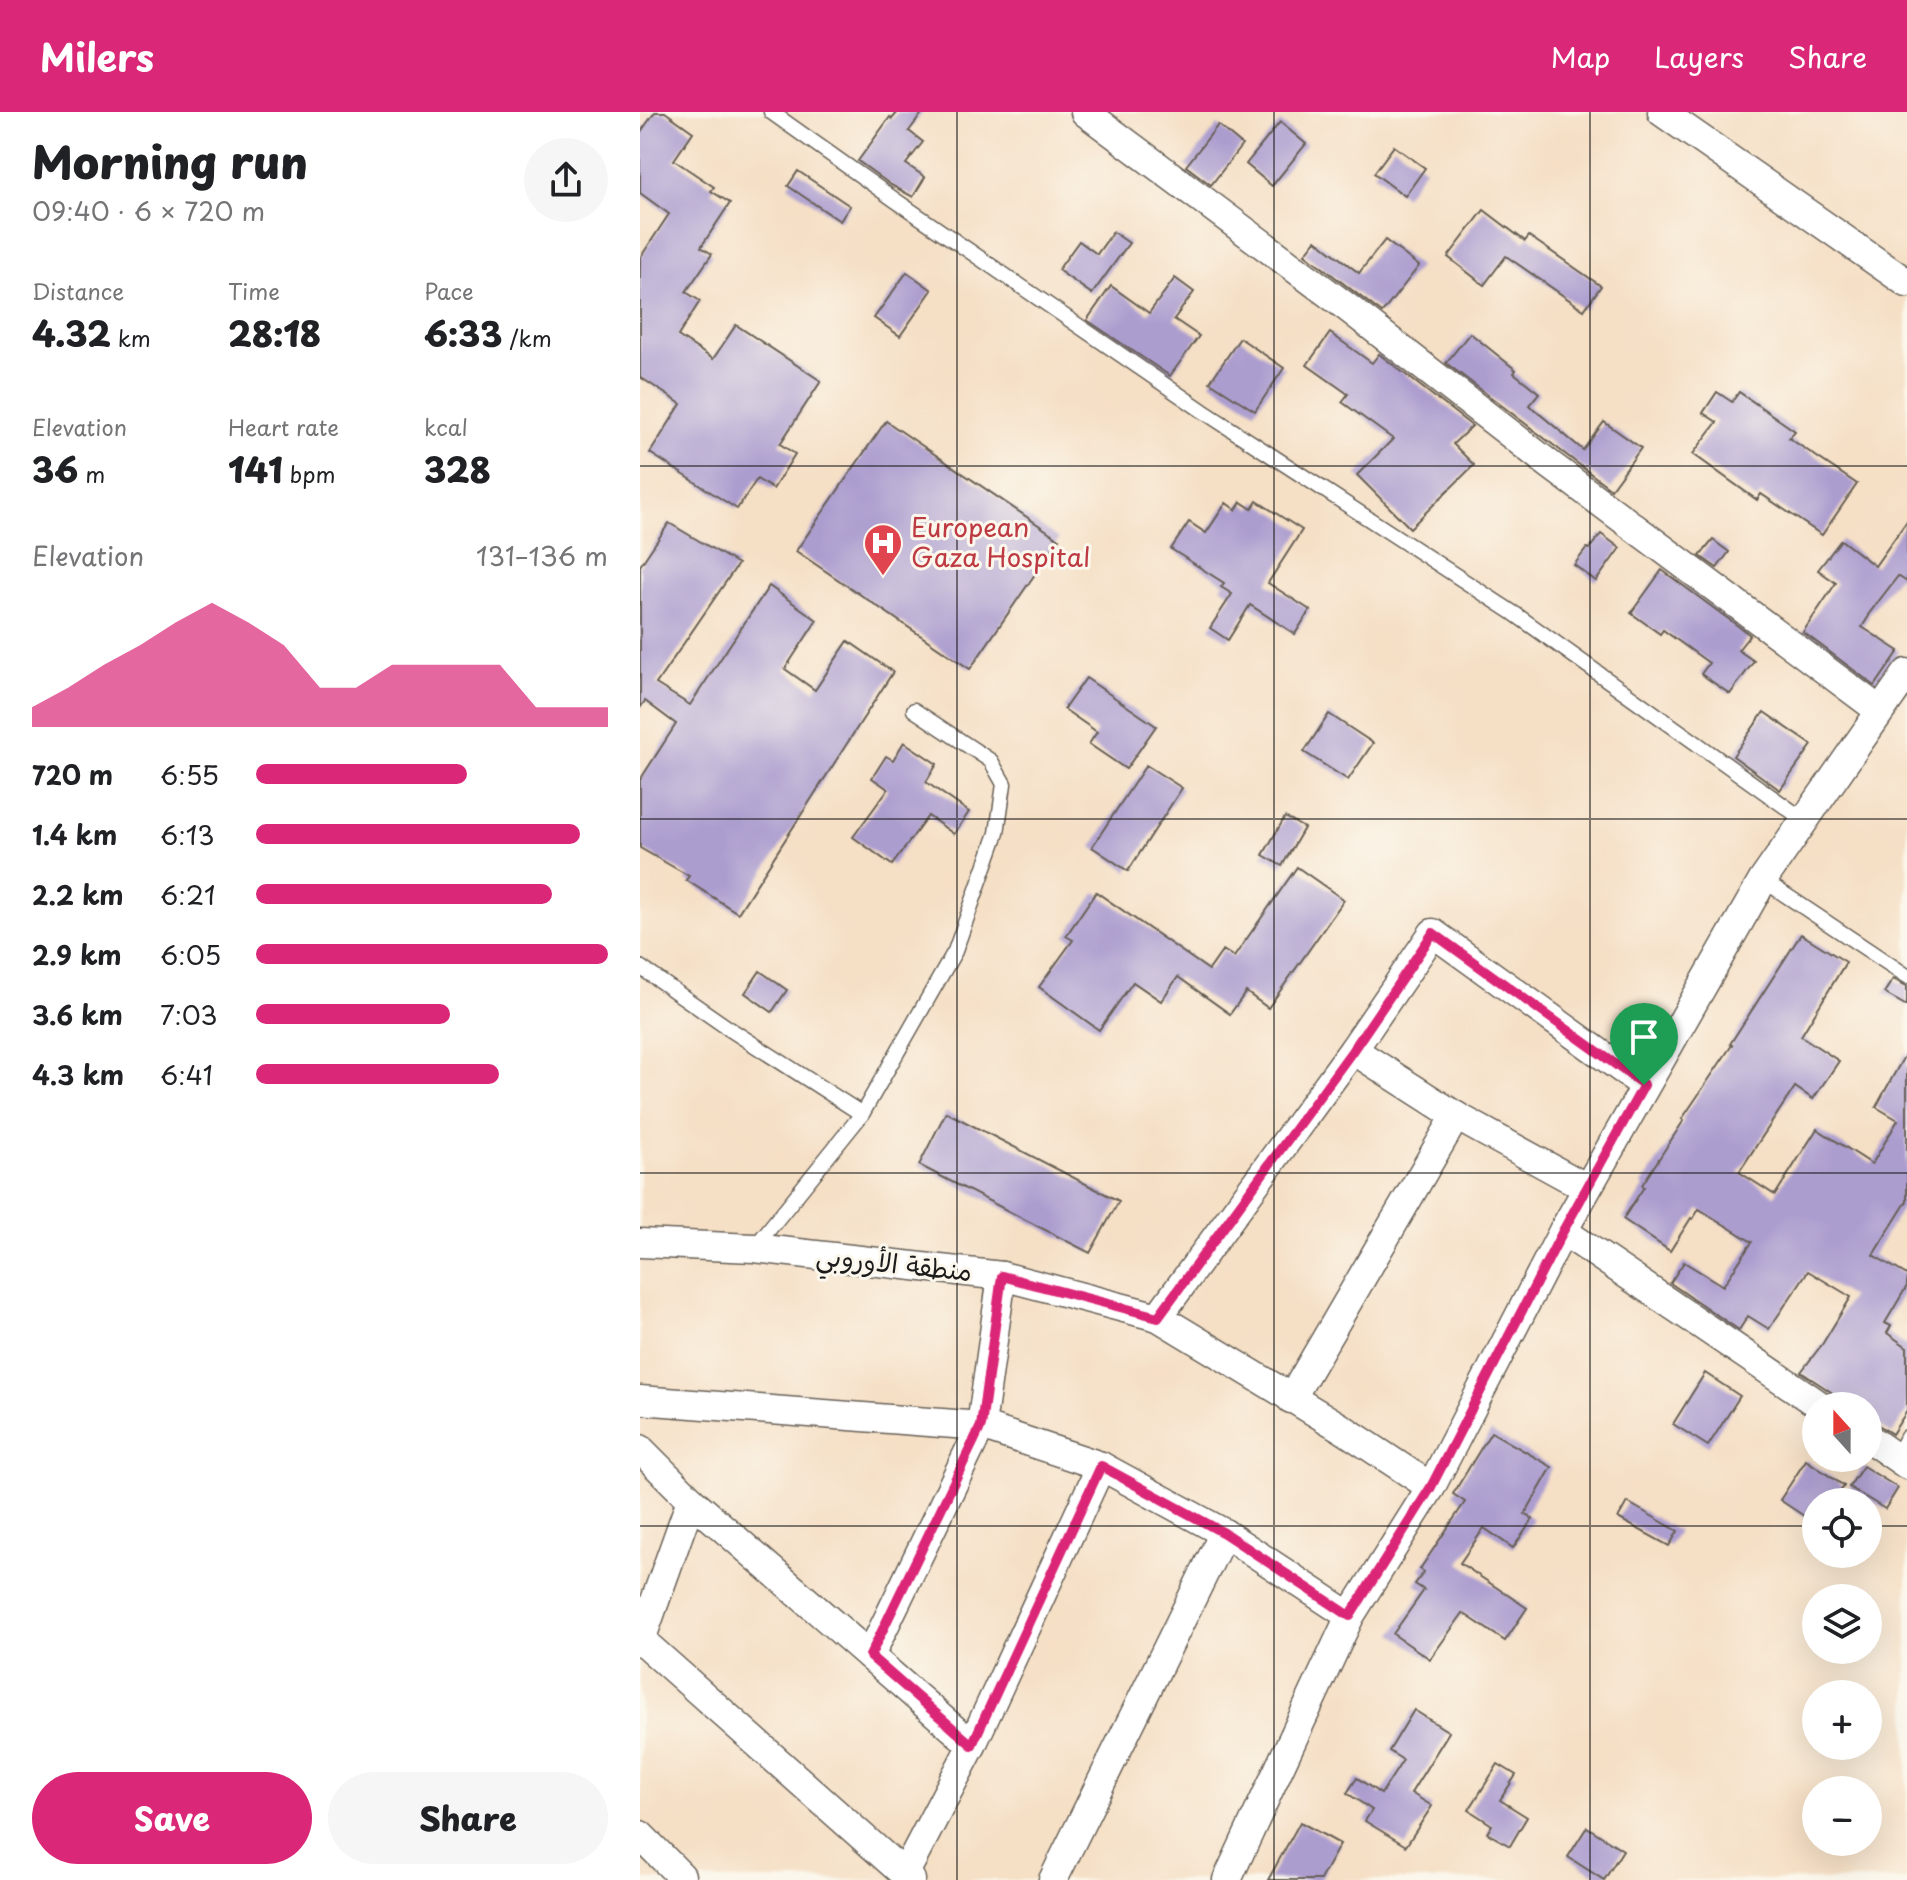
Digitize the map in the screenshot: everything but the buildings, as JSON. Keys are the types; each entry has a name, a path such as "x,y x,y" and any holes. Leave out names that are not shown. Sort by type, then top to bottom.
{"street":[{"path":"1085,112 1879,710"},
{"path":"1662,112 1907,283"},
{"path":"1227,1880 1350,1616 1431,1487 1563,1231 1644,1085 1763,880 1907,673"},
{"path":"1158,1317 1353,1050 1433,933 1644,1085"},
{"path":"1353,1050 1456,1116 1587,1188"},
{"path":"1291,1399 1456,1116"},
{"path":"1563,1231 1802,1393"},
{"name":"منطقة الأوروبي","path":"640,1243 754,1248 1002,1276 1158,1317 1343,1429 1431,1487"},
{"path":"870,1656 981,1426 1002,1276"},
{"path":"640,1400 981,1426 1101,1466 1224,1533 1350,1616"},
{"path":"1882,1444 1904,1453"},
{"path":"640,1449 691,1500 972,1745"},
{"path":"691,1500 641,1641 908,1878 1101,1466"},
{"path":"1053,1880 1224,1533"},
{"path":"640,1835 681,1876 678,1880"}],"lane":[{"path":"771,112 1203,411 1515,614 1804,820"},
{"path":"754,1248 862,1114 955,951 997,833 1004,784 991,761 914,710"},
{"path":"1763,880 1907,976"},
{"path":"640,967 862,1114"}],"place":[{"name":"European Gaza Hospital","path":"883,577"}],"route":[{"path":"1433,933 1644,1085 1563,1231 1431,1487 1350,1616 1224,1533 1101,1466 972,1745 870,1656 981,1426 1002,1276 1158,1317 1353,1050 1433,933"}]}
